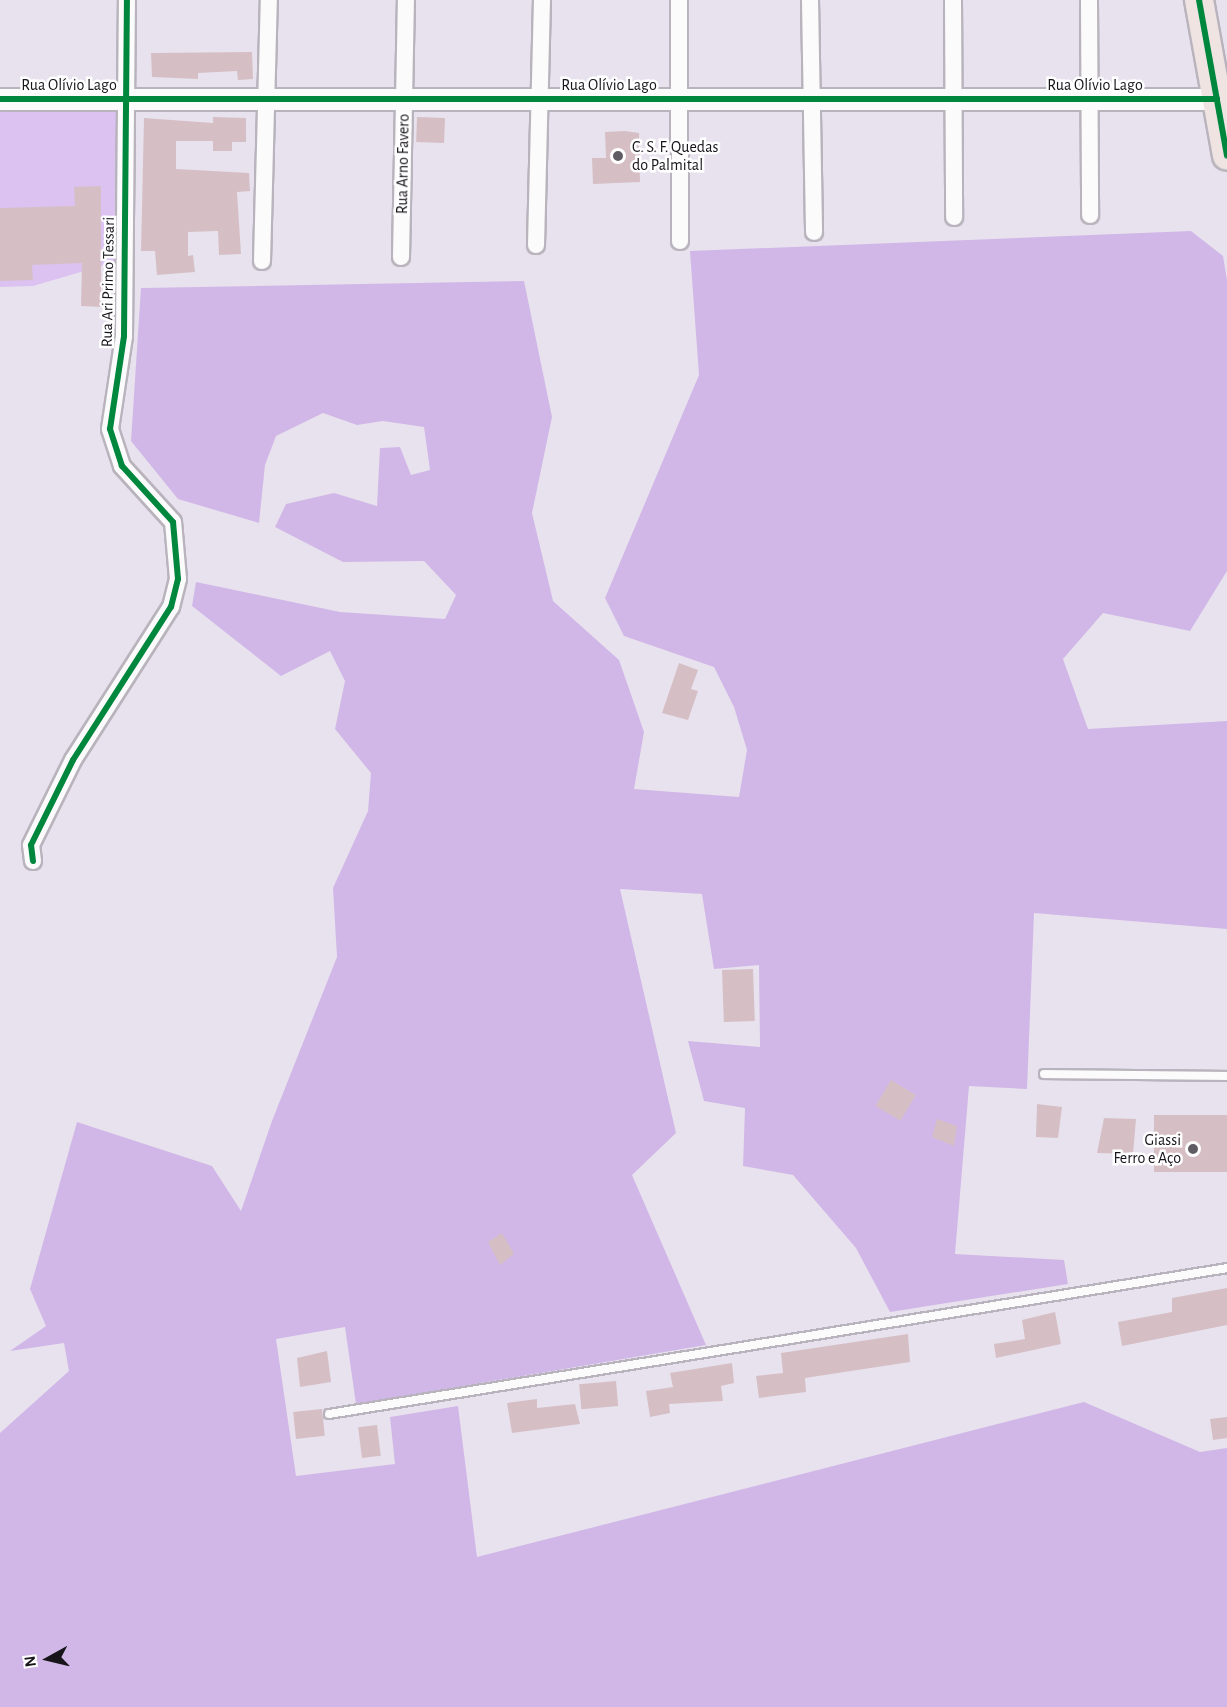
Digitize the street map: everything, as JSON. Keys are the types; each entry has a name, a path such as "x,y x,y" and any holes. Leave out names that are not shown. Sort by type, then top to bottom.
{"highway":[{"path":"1199,0 1227,156"}],"street":[{"name":"Rua Ari Primo Tessari","path":"33,861 31,845 73,760 171,607 178,579 173,522 122,466 110,429 124,336 127,0"},
{"path":"262,261 269,0"},
{"name":"Rua Arno Favero","path":"401,257 406,0"},
{"path":"536,245 542,0"},
{"path":"679,0 680,241"},
{"path":"810,0 814,232"},
{"path":"953,0 954,217"},
{"path":"1089,0 1090,216"},
{"name":"Rua Olívio Lago","path":"0,99 1217,99"}],"lane":[{"path":"1044,1074 1227,1076"},
{"path":"329,1414 1227,1268"}],"shaded area":[{"path":"0,106 118,108 115,262 33,286 0,287"},
{"path":"1191,231 1223,256 1227,280 1227,571 1190,631 1103,613 1063,659 1088,729 1227,721 1227,929 1034,913 1027,1089 969,1086 955,1254 1064,1260 1068,1284 890,1312 856,1248 793,1175 743,1166 745,1108 704,1101 688,1041 760,1047 759,965 714,969 702,894 620,889 676,1133 632,1175 706,1345 356,1404 345,1327 276,1339 296,1476 395,1464 390,1417 458,1406 477,1557 1084,1402 1200,1452 1227,1448 1227,1707 0,1707 0,1433 69,1371 64,1343 10,1351 46,1326 30,1289 77,1122 212,1166 241,1211 272,1121 337,957 333,888 368,811 371,773 335,729 345,681 330,651 281,676 192,606 196,582 340,612 445,619 456,595 424,561 343,562 275,527 286,504 334,493 377,506 380,448 400,447 411,475 430,470 424,427 383,421 357,425 323,413 276,436 265,465 259,523 178,499 131,441 141,288 524,281 552,417 532,513 553,601 619,660 644,732 634,789 739,797 747,750 734,707 714,667 624,636 605,598 699,375 690,251"}],"building":[{"path":"252,52 253,79 238,80 237,71 198,73 198,79 152,77 151,53"},
{"path":"213,117 246,118 246,142 232,142 232,151 213,151 213,141 176,141 176,169 249,173 250,191 237,192 241,254 219,255 218,231 188,232 188,256 193,255 195,272 157,275 155,251 141,251 144,118 213,123"},
{"path":"417,117 445,118 444,143 416,142"},
{"name":"C. S. F. Quedas do Palmital","path":"605,132 639,133 640,182 593,184 592,158 606,158"},
{"path":"101,186 101,307 81,306 82,263 32,265 33,280 0,281 0,208 75,206 74,187"},
{"path":"679,663 698,670 691,689 698,691 688,720 662,713"},
{"path":"753,969 755,1021 724,1022 722,970"},
{"path":"891,1080 916,1095 900,1121 876,1106"},
{"path":"1037,1104 1062,1107 1058,1138 1036,1137"},
{"name":"Giassi Ferro e Aço","path":"1154,1115 1227,1115 1227,1172 1154,1172"},
{"path":"1104,1118 1136,1119 1133,1154 1097,1153"},
{"path":"937,1119 957,1126 954,1146 932,1137"},
{"path":"502,1233 514,1254 500,1265 488,1242"},
{"path":"1227,1288 1227,1325 1122,1346 1118,1322 1172,1312 1172,1298"},
{"path":"1055,1312 1061,1344 996,1358 994,1344 1025,1339 1022,1320"},
{"path":"908,1334 910,1362 805,1378 806,1392 759,1398 756,1376 783,1373 781,1353"},
{"path":"327,1351 331,1382 300,1387 297,1358"},
{"path":"732,1363 734,1383 721,1386 723,1401 669,1404 670,1413 650,1417 646,1391 673,1387 670,1373"},
{"path":"616,1381 618,1406 581,1409 579,1384"},
{"path":"537,1399 537,1408 575,1404 580,1424 512,1433 507,1403"},
{"path":"322,1409 325,1436 296,1439 293,1412"},
{"path":"1227,1417 1227,1438 1213,1440 1210,1419"},
{"path":"377,1425 381,1456 362,1458 358,1427"}],"cycle path":[{"path":"33,861 31,845 73,760 171,607 178,579 173,522 122,466 110,429 124,336 127,0"},
{"path":"1199,0 1227,156"},
{"path":"0,99 1217,99"}],"place":[{"name":"C. S. F. Quedas do Palmital","path":"618,156"},
{"name":"Giassi Ferro e Aço","path":"1193,1149"}]}
